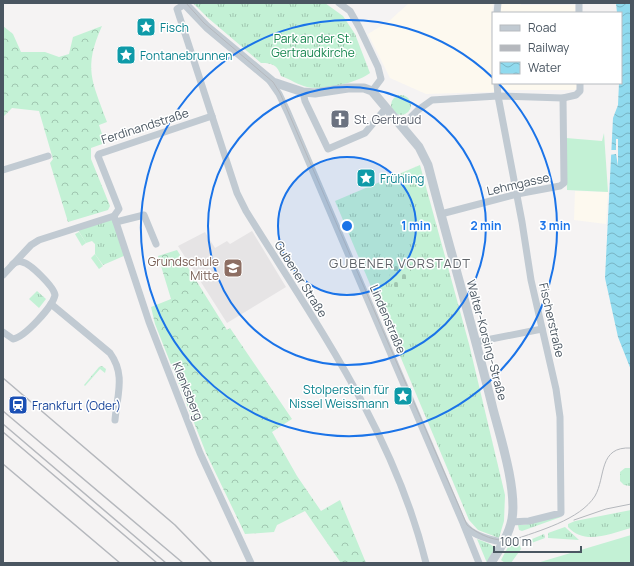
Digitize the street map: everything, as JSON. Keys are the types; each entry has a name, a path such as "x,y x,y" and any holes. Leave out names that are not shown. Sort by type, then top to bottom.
{"street":[{"path":"268,80 303,92 315,93 348,88 364,88 372,91 381,79 378,67 350,11 339,3"},
{"name":"Lindenstraße","path":"182,5 268,80 279,94 479,563"},
{"name":"Gubener Straße","path":"182,5 212,116 237,193 246,211 349,377 383,440 395,469 426,563"},
{"name":"Fischerstraße","path":"497,84 531,280 556,389 560,417 561,513 529,521 511,522"},
{"path":"402,126 418,110 432,100 498,96 563,98 576,95 580,91 580,84"},
{"name":"Walter-Korsing-Straße","path":"372,91 419,147 426,161 476,342 501,440 510,485 512,509 511,522 503,542 491,563"},
{"path":"303,92 305,101 328,149 365,133 386,108"},
{"name":"Lehmgasse","path":"441,214 517,194 560,186 564,183 563,98"},
{"name":"Ferdinandstraße","path":"115,219 119,210 98,156 99,154 212,116"},
{"path":"3,170 48,156"},
{"path":"3,276 31,245 39,240 115,219 144,215 156,244"},
{"name":"Klenksberg","path":"115,219 149,322 200,453 251,563"},
{"path":"3,332 11,338 18,338 30,328 51,304 55,295 53,288 27,264 20,262 13,264"},
{"path":"51,304 110,353 115,360 121,382 115,420"},
{"path":"476,342 542,329"},
{"path":"463,523 476,534 488,540 503,542"}],"shaded area":[{"path":"409,3 493,3 491,31 492,84 494,84 494,92 426,94 390,78 368,34 389,21"},
{"path":"501,3 521,3 521,5 575,5 575,12 500,12"},
{"path":"500,84 577,84 575,90 503,90"},
{"path":"575,191 608,192 606,224 574,220"},
{"name":"Grundschule Mitte","path":"252,231 286,287 227,323 178,246 205,232 215,248 227,241 230,244"}],"green space":[{"name":"Park an der St. Gertraudkirche","path":"193,3 325,3 343,16 355,34 370,73 349,83 331,87 314,88 300,85 281,76 278,69 274,65 269,63 261,63 208,18"},
{"path":"3,26 13,34 21,52 45,52 59,57 69,54 73,37 102,26 96,41 91,64 97,96 107,122 99,125 105,143 91,148 91,159 110,206 108,210 68,222 50,163 53,159 39,111 12,108 3,117"},
{"path":"401,95 408,98 411,105 408,112 401,115 394,112 391,105 394,98"},
{"path":"604,133 608,192 567,190 566,138 602,141"},
{"path":"420,165 469,344 505,495 504,521 499,538 478,530 469,520 335,201"},
{"path":"113,218 126,255 103,265 95,254 95,244 92,241 86,243 78,230"},
{"path":"79,232 86,243 82,246 75,234"},
{"path":"177,250 227,330 230,328 292,419 272,432 297,476 321,511 340,500 366,563 341,563 305,511 277,525 274,532 245,534 206,453 155,324 151,307 171,299 158,256"},
{"path":"95,254 103,266 99,269 91,258"},
{"path":"407,261 415,280 395,288 387,269"},
{"path":"37,291 46,299 39,308 29,299"},
{"path":"102,366 106,369 105,373 100,369 85,386 84,385 99,367"},
{"path":"625,468 631,468 630,486 624,485 620,481 620,472"},
{"path":"631,510 631,528 607,535 590,537 582,536 575,533 568,527 568,524 575,521"},
{"path":"559,516 561,517 522,531 519,530 518,525 524,525"},
{"path":"565,527 579,540 548,538 548,533"},
{"path":"544,534 545,538 526,545 525,542"},
{"path":"631,535 631,563 537,563"},
{"path":"477,539 490,544 495,548 487,563"},
{"path":"519,543 521,549 511,563 505,563 501,560 508,547"}],"water":[{"path":"616,3 631,3 631,370 618,337 605,278 613,118 618,105 619,84 622,84 622,12 617,12"}],"pier":[{"path":"616,139 618,139 618,166 616,154 609,155 609,150 616,150"}],"tram line":[{"path":"186,3 204,23 273,82 280,93 467,525 494,539 513,540 558,524 579,512 595,496 608,457 613,452 620,449 631,448"},
{"path":"574,520 606,509 631,504"}],"railway":[{"path":"3,378 175,525 212,563"},
{"path":"3,411 183,563"},
{"path":"3,424 166,563"},
{"path":"3,432 157,563"},
{"path":"3,464 120,563"}],"place":[{"name":"Fisch","path":"146,27"},
{"name":"Fontanebrunnen","path":"126,55"},
{"name":"St. Gertraud","path":"340,119"},
{"name":"Frühling","path":"366,178"},
{"name":"Grundschule Mitte","path":"233,268"},
{"name":"Stolperstein für Nissel Weissmann","path":"403,396"},
{"name":"Frankfurt (Oder)","path":"18,405"}],"district":[{"name":"GUBENER VORSTADT","path":"400,263"}]}
